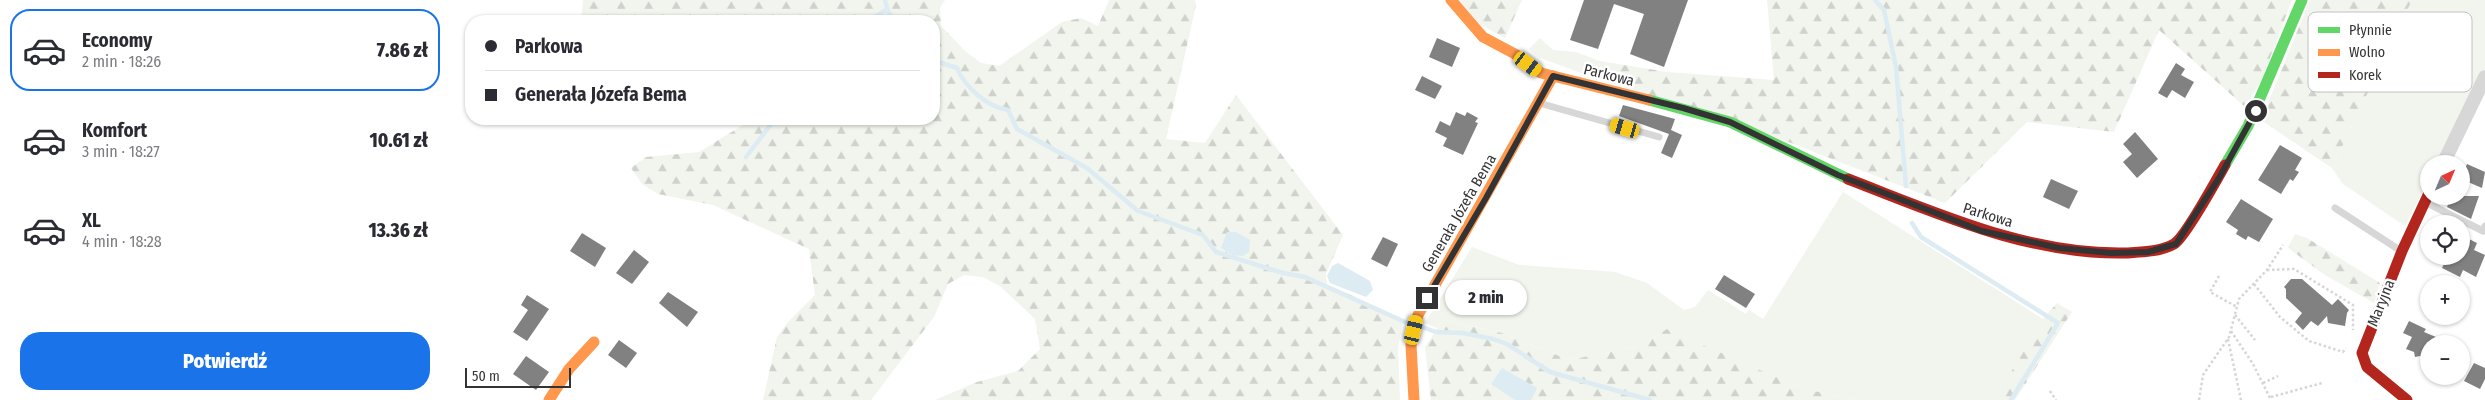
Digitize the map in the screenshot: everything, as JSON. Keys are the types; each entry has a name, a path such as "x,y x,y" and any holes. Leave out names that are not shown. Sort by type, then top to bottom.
{"street":[{"name":"Parkowa","path":"1451,0 1483,36 1515,54 1541,73 1683,108 1730,122 1838,175 1982,231 2059,248 2111,253 2148,252 2176,244 2209,194 2256,111 2302,0"},
{"name":"Generała Józefa Bema","path":"1414,400 1411,345 1418,315 1553,76"},
{"path":"2447,155 2485,77"},
{"name":"Maryjna","path":"2407,400 2367,367 2362,353 2402,251 2424,205"},
{"path":"549,400 569,369 594,342"}],"lane":[{"path":"1538,103 1659,137"},
{"path":"2439,205 2483,231 2485,226"},
{"path":"2335,208 2402,251"}],"path":[{"path":"2199,400 2203,375 2228,339 2239,299 2267,270 2283,245"},
{"path":"2267,270 2294,270 2353,304 2353,339"},
{"path":"2219,276 2210,292 2237,307"},
{"path":"2254,284 2280,317 2309,341 2343,352 2348,346"},
{"path":"2235,315 2256,340"},
{"path":"2231,331 2271,398 2322,383"},
{"path":"2228,339 2241,400"},
{"path":"2263,383 2278,376"},
{"path":"2050,392 2056,400"}],"green space":[{"path":"583,0 945,0 940,8 941,26 966,52 981,63 999,66 1062,22 1081,18 1098,26 1109,0 1195,0 1196,5 1166,139 1205,143 1236,95 1343,235 1326,274 1327,284 1403,319 1398,348 1400,400 935,400 977,382 1018,371 1040,349 1035,319 1000,286 983,277 964,275 948,284 934,317 871,400 763,400 777,337 788,322 815,295 809,249 713,205 658,194 642,184 631,168 646,157 699,152 743,125 940,125 940,15 582,15"},
{"path":"1458,0 1522,0 1505,38 1481,25"},
{"path":"1767,0 2292,0 2262,79 2245,107 2159,30 2114,132 2027,122 1945,203 1729,119 1597,79 1600,61 1667,72 1774,80"},
{"path":"2310,0 2412,0 2406,12 2308,12 2308,92 2368,92 2332,168 2261,120"},
{"path":"2412,0 2485,0 2485,68 2441,155 2420,155 2420,197 2405,226 2343,184 2332,168 2368,92 2472,92 2472,12 2406,12"},
{"path":"1540,38 1553,50 1576,52 1600,61 1597,79 1538,57 1529,49"},
{"path":"1843,192 2043,319 1994,400 1855,400 1801,388 1667,329 1640,346 1569,360 1502,333 1443,320 1437,328 1425,323 1472,247 1519,265 1615,272 1647,283 1684,310 1695,307 1708,290 1746,314 1749,310 1763,319"},
{"path":"2295,234 2307,238 2380,283 2374,303 2325,275 2288,248"},
{"path":"2057,303 2072,312 2015,400 1994,400 2043,319"},
{"path":"1443,320 1502,333 1569,360 1640,346 1667,329 1801,388 1855,400 1431,400 1425,347"}],"shaded area":[{"path":"1227,232 1236,232 1250,240 1249,252 1243,256 1233,255 1221,248"},
{"path":"1338,263 1370,281 1373,290 1366,297 1330,283 1327,276 1332,266"},
{"path":"1502,368 1537,388 1531,400 1515,400 1491,384"}],"building":[{"path":"1584,0 1688,0 1664,67 1630,54 1644,14 1614,4 1598,49 1570,40"},
{"path":"1437,38 1460,48 1452,67 1429,57"},
{"path":"2176,63 2185,69 2181,75 2194,82 2185,98 2172,90 2167,98 2158,93"},
{"path":"1422,76 1442,86 1435,99 1415,90"},
{"path":"1623,105 1675,119 1671,130 1682,135 1672,158 1661,153 1669,134 1619,116"},
{"path":"1456,112 1465,116 1467,112 1478,118 1475,122 1478,123 1463,155 1443,146 1447,138 1435,132 1440,121 1450,126"},
{"path":"2135,132 2158,159 2137,178 2123,162 2132,154 2123,144"},
{"path":"2280,145 2302,158 2295,170 2299,172 2293,181 2290,179 2281,194 2258,180"},
{"path":"2470,165 2485,172 2482,188 2470,183"},
{"path":"2051,179 2078,191 2069,209 2043,197"},
{"path":"2470,196 2479,196 2471,219 2470,215 2463,215 2447,207 2448,205 2470,205"},
{"path":"2241,199 2273,219 2259,242 2248,236 2246,240 2236,234 2238,230 2226,222"},
{"path":"582,233 606,248 595,267 570,251"},
{"path":"1383,237 1398,244 1387,267 1371,259"},
{"path":"2470,240 2477,243 2474,250 2485,255 2476,277 2463,270 2461,275 2456,275 2442,268 2444,265 2470,265"},
{"path":"634,250 649,262 632,284 616,273"},
{"path":"1724,275 1755,294 1746,308 1715,289"},
{"path":"2291,279 2302,279 2332,305 2338,299 2349,310 2345,326 2328,323 2327,316 2318,326 2311,321 2303,330 2295,322 2302,313 2286,298 2286,289 2284,287"},
{"path":"668,292 698,312 687,327 659,303"},
{"path":"527,295 549,309 527,341 513,332 528,310 521,305"},
{"path":"2409,321 2426,329 2424,332 2431,335 2420,335 2420,356 2415,357 2414,352 2406,349 2412,337 2403,333"},
{"path":"619,340 637,353 626,368 608,355"},
{"path":"526,356 549,372 536,390 513,374"},
{"path":"2474,363 2485,368 2485,379 2480,389 2470,384 2470,370"}],"waterway":[{"path":"885,0 890,15"},
{"path":"1875,0 1884,10 1896,67 1906,186"},
{"path":"878,15 886,10"},
{"path":"940,63 957,68 965,82 978,95 992,105 1008,110 1017,129 1087,168 1138,211 1203,235 1216,252 1283,273 1305,277 1405,322"},
{"path":"746,157 770,125"},
{"path":"1912,223 1921,237 2058,323 2011,400"},
{"path":"1422,327 1436,332 1463,333 1493,339 1507,344 1550,372 1650,400"}],"traffic: fast":[{"path":"2225,165 2248,126 2302,0"},
{"path":"1649,100 1730,122 1848,179"}],"traffic: slow":[{"path":"1451,0 1483,37 1515,54 1541,73 1649,100"},
{"path":"1414,400 1411,345 1418,315 1553,76"},
{"path":"549,400 569,369 594,342"}],"traffic: jam":[{"path":"1848,179 1984,230 2053,247 2089,252 2125,253 2157,250 2174,244 2193,220 2225,165"},
{"path":"2407,400 2367,367 2362,353 2402,251 2423,205"}],"route":[{"path":"1427,298 1486,198 1553,76 1683,108 1730,122 1838,175 1982,231 2059,248 2111,253 2148,252 2176,244 2219,178 2256,111"}]}
